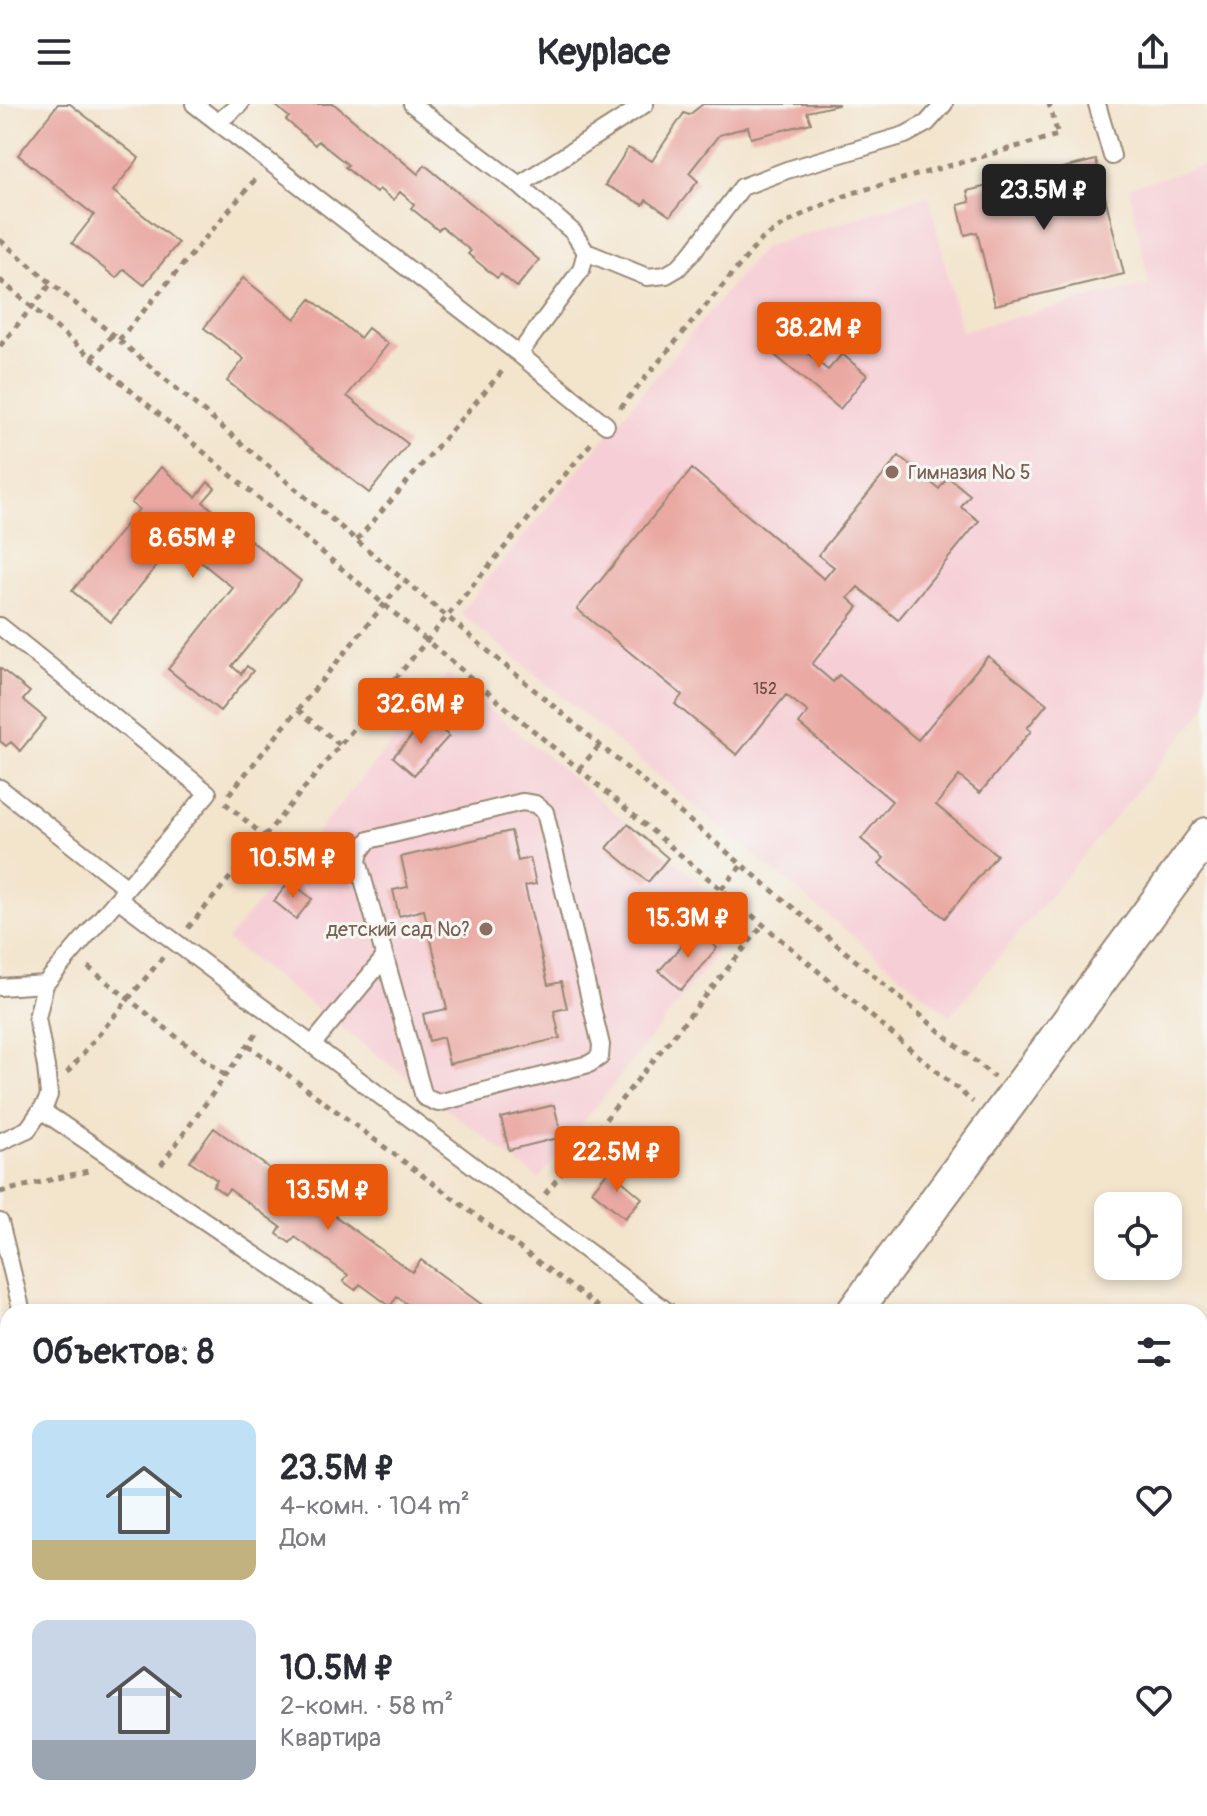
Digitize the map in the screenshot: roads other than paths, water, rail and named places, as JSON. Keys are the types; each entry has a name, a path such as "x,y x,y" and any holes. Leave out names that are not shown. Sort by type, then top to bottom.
{"street":[{"path":"860,1304 1207,835"}],"lane":[{"path":"194,104 513,360 606,425"},
{"path":"218,122 240,104"},
{"path":"412,104 519,185 573,232 586,252 647,277 666,275 678,268 742,187 787,170 905,135 927,123 944,104"},
{"path":"519,185 645,104"},
{"path":"1097,104 1112,156"},
{"path":"513,360 581,270 586,252"},
{"path":"0,626 208,793 45,984 37,1018 46,1067 45,1102 28,1129 0,1142"},
{"path":"0,788 176,942 657,1304"},
{"path":"522,802 535,804 545,812 601,1045 600,1057 589,1064 438,1103 424,1097 358,861 360,852 369,840 522,802"},
{"path":"312,1045 385,957"},
{"path":"0,987 45,984"},
{"path":"409,1117 424,1097"},
{"path":"45,1102 120,1163 327,1304"},
{"path":"0,1222 20,1304"}],"place":[{"name":"Гимназия № 5","path":"892,472"},
{"name":"детский сад №?","path":"486,929"}]}
